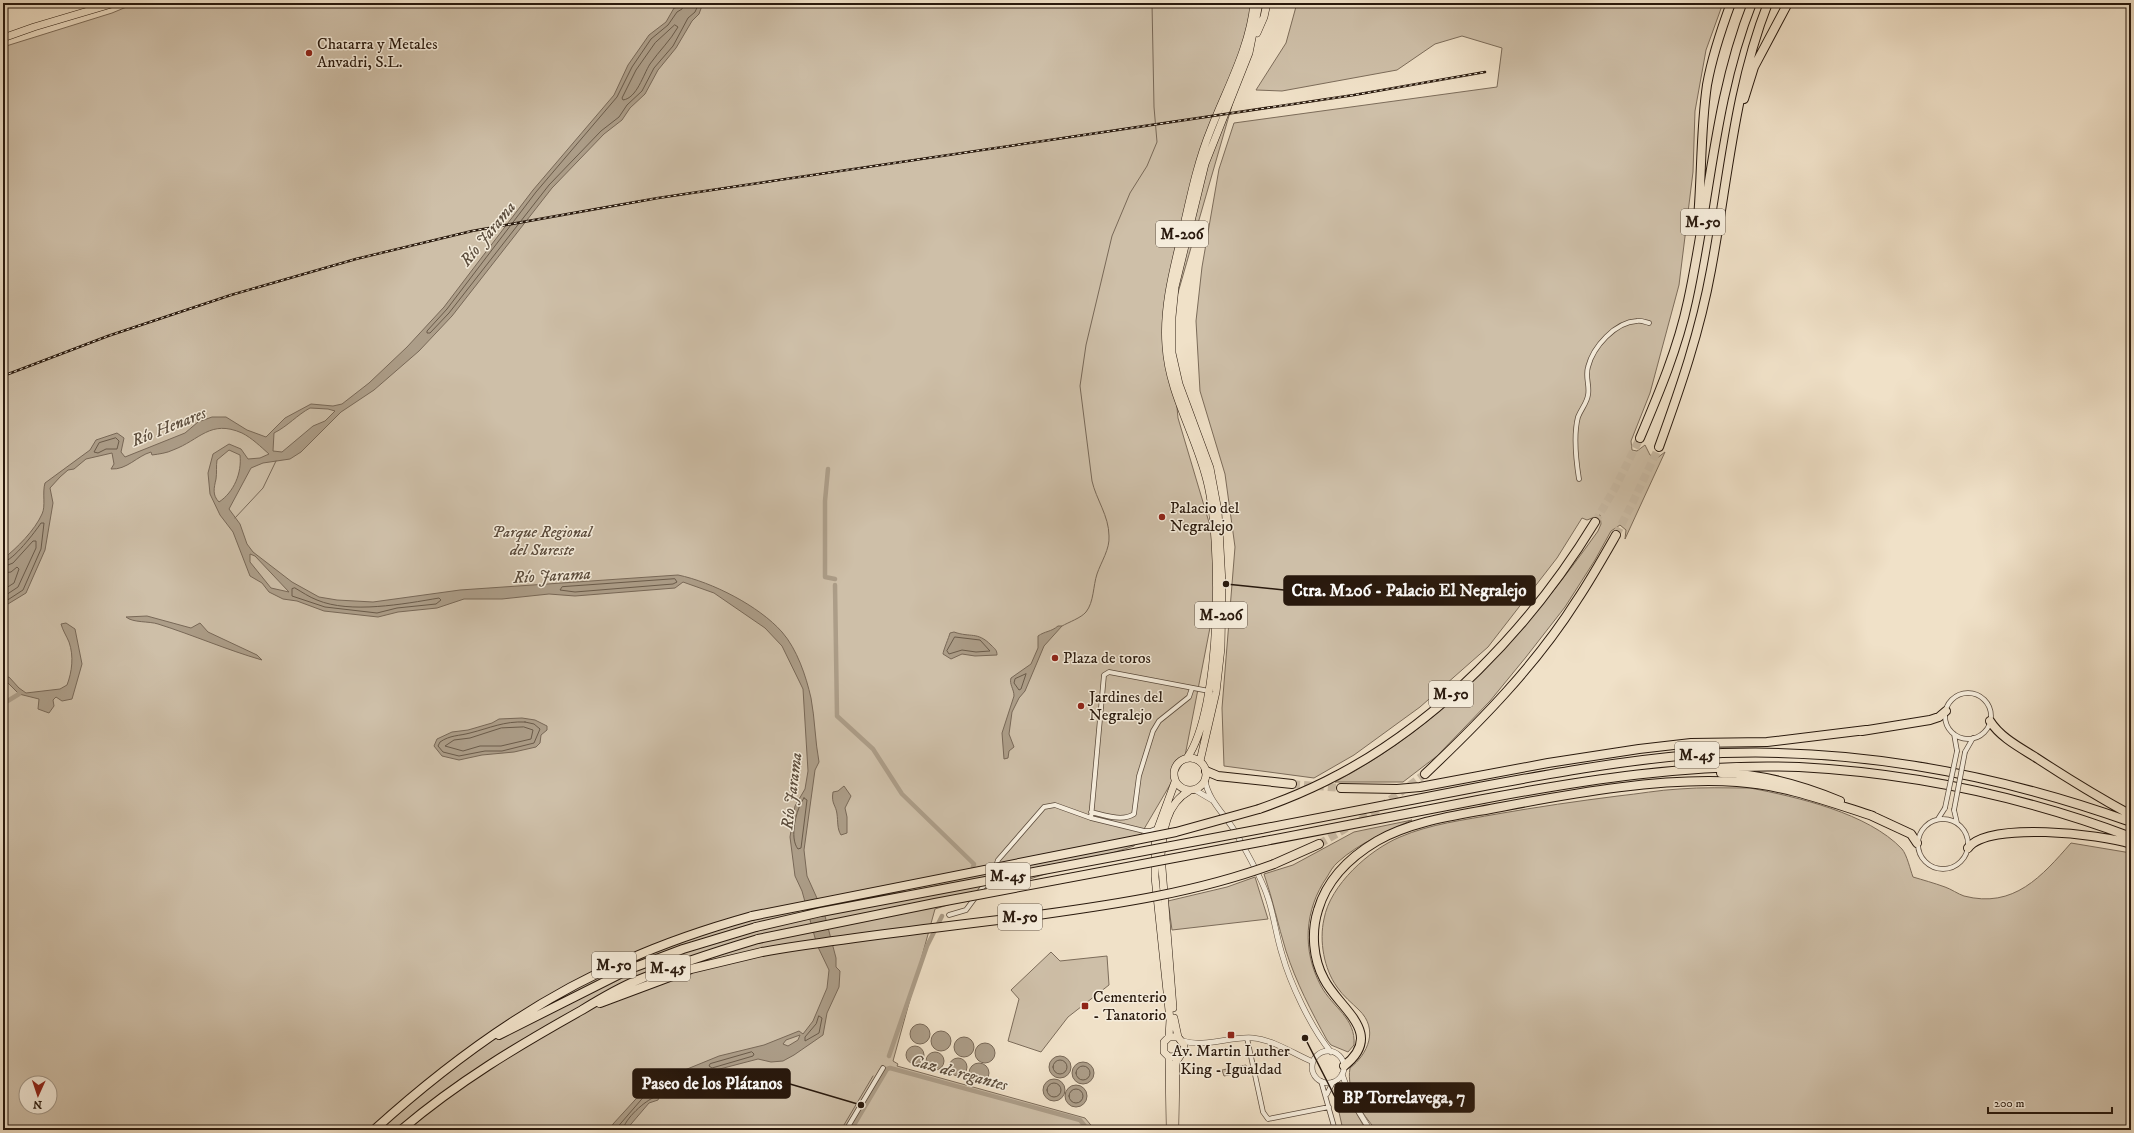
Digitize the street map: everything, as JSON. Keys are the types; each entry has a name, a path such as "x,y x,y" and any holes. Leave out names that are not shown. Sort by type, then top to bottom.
{"highway":[{"path":"1688,302 1699,212 1703,124 1707,84 1714,54 1731,3"},
{"name":"M-50","path":"1640,438 1666,375 1688,302 1702,229 1720,112 1728,76 1752,3"},
{"name":"M-50","path":"1659,447 1684,378 1697,333 1716,244 1744,75 1768,3"},
{"path":"1735,124 1754,67 1788,3"},
{"name":"M-50","path":"374,1130 441,1074 488,1040 503,1027 534,1008 626,960 679,938 752,916 1176,832 1259,809 1299,795 1353,766 1404,733 1438,705 1498,649 1527,616 1575,555 1595,522"},
{"name":"M-50","path":"1425,774 1483,718 1531,663 1577,601 1616,534"},
{"path":"1736,754 1749,749 1930,720 1939,717 1946,711"},
{"path":"1990,721 1996,730 2016,744 2088,791 2131,815"},
{"path":"1341,788 1390,789 1420,787 1548,763 1639,749 1691,743 1767,742 1866,730"},
{"name":"M-45","path":"488,1040 630,969 683,949 756,927 829,911 1260,828 1590,767 1685,756 1736,754 1852,758 1945,770 2034,791 2131,822"},
{"name":"M-45","path":"583,1009 637,980 688,961 758,939 935,903 1553,786 1641,774 1691,770 1798,767 1852,771 1975,790 2032,804 2131,837"},
{"path":"1691,770 1704,773 1737,773 1796,785 1873,816 1911,834 1917,842"},
{"path":"1206,776 1292,784"},
{"path":"1343,1070 1359,1049 1361,1037 1360,1028 1353,1016 1333,994 1323,977 1315,952 1315,924 1320,903 1331,881 1357,854 1378,841 1418,825 1472,812 1552,797 1648,785 1692,782 1737,782 1766,785 1795,792 1873,816"},
{"path":"1968,848 1981,838 2036,832 2081,833 2131,844"},
{"name":"M-50","path":"401,1130 475,1073 547,1028 583,1009 691,969 762,952 836,940 1096,907 1201,887 1274,864 1319,844"}],"main road":[{"path":"3,38 34,26 115,3"},
{"name":"M-206","path":"1170,1130 1169,1057 1164,1052 1163,1047 1165,1040 1169,1037 1170,1020 1155,877 1155,845 1158,828 1175,782 1173,773 1175,766 1179,761 1187,758 1196,740 1209,691 1216,622 1213,512 1207,478 1171,380 1166,347 1165,323 1173,273 1200,161 1243,51 1254,3"},
{"name":"M-206","path":"1200,761 1216,692 1221,648 1222,584 1218,511 1210,468 1178,384 1172,353 1172,317 1175,287 1205,164 1248,53 1259,3"},
{"path":"1248,53 1264,17 1267,3"},
{"path":"1175,1130 1175,1068 1176,1062 1182,1053 1180,1039 1174,1026 1161,854 1163,834 1168,816 1177,799 1201,786 1206,776 1200,761 1195,758 1187,758"},
{"path":"1175,782 1179,787 1192,790"},
{"path":"1169,1037 1180,1039"},
{"path":"1169,1057 1182,1053"}],"street":[{"path":"1579,479 1576,453 1578,418 1589,394 1587,368 1593,354 1611,333 1623,325 1637,320 1649,323"},
{"path":"1091,818 1104,675 1109,672 1209,691"},
{"path":"1091,812 1120,818 1129,818 1134,814 1139,776 1153,731 1159,721 1188,698 1192,688"},
{"path":"1938,819 1945,808 1957,751 1954,734 1947,724 1946,711 1948,704 1958,695 1971,693 1978,695 1987,704 1991,715 1990,721 1984,732 1973,738 1966,738 1954,734"},
{"path":"1957,822 1944,818 1938,819 1932,821 1922,830 1917,842 1920,855 1928,865 1944,869 1960,863 1968,848 1966,834 1957,822 1954,810 1965,752 1973,738"},
{"path":"1206,776 1207,789 1214,802 1226,815 1260,880 1270,903 1284,962 1321,1040 1331,1052 1340,1057 1351,1099"},
{"path":"1192,790 1214,802"},
{"path":"949,915 966,910 994,872 1000,856 1044,807 1055,805 1091,818 1144,830 1150,831 1158,828"},
{"path":"1144,830 1152,837 1155,845"},
{"path":"1180,1039 1199,1043 1247,1038 1261,1039 1313,1062"},
{"path":"1247,1038 1263,1112 1268,1119 1329,1107"},
{"path":"1321,1040 1322,1053"},
{"path":"1182,1053 1199,1043"},
{"path":"1331,1052 1322,1053 1313,1062 1313,1073 1321,1081 1327,1097 1334,1130"},
{"path":"846,1130 883,1068"},
{"path":"1327,1097 1334,1082 1343,1070"},
{"path":"1321,1081 1334,1082 1342,1085 1370,1130"}],"green space":[{"name":"Parque Regional del Sureste","path":"136,3 1257,3 1258,15 1169,324 1178,418 1222,566 1184,761 1134,846 935,909 893,1061 898,1064 897,1066 1085,1118 1095,1130 3,1130 3,47 112,13"},
{"path":"1297,3 1723,3 1706,50 1695,111 1693,172 1679,285 1650,393 1631,441 1632,450 1637,451 1645,445 1650,455 1657,458 1665,452 1625,539 1626,530 1620,525 1611,531 1595,560 1565,607 1490,701 1437,756 1403,782 1335,782 1376,758 1413,732 1482,672 1513,639 1571,568 1598,531 1601,524 1600,515 1587,520 1582,518 1557,558 1488,647 1420,707 1354,755 1314,778 1224,766 1222,708 1235,547 1225,474 1200,391 1196,321 1202,267 1219,169 1234,123 1497,87 1502,48 1462,36 1435,44 1397,70 1282,91 1256,90 1286,43"},
{"path":"1696,788 1750,788 1789,796 1831,808 1871,826 1888,836 1902,849 1907,858 1913,877 1945,887 1964,896 1982,899 1998,898 2012,894 2038,878 2071,843 2131,853 2131,1130 1376,1130 1365,1117 1356,1102 1349,1077 1350,1068 1362,1056 1366,1049 1370,1033 1369,1025 1365,1017 1337,987 1329,972 1322,945 1324,919 1328,906 1334,894 1353,870 1376,851 1400,837 1423,829 1460,820 1558,804 1664,790"},
{"path":"1412,820 1355,849 1338,862 1319,890 1310,917 1308,945 1311,959 1321,986 1348,1020 1351,1027 1354,1036 1354,1045 1348,1052 1331,1045 1327,1040 1304,996 1286,951 1264,874 1293,865 1354,832"},
{"path":"1255,877 1268,919 1172,930 1168,901 1227,887"},
{"path":"1051,952 1060,961 1107,956 1109,985 1068,1017 1041,1052 1008,1041 1019,999 1011,990"},
{"path":"1246,1065 1248,1071 1224,1076 1222,1070"},
{"path":"1338,1085 1343,1090 1366,1130 1343,1130 1334,1090"}],"water":[{"path":"680,3 703,3 699,14 692,21 676,48 658,70 645,94 630,108 622,120 604,134 552,188 452,316 419,351 374,390 341,412 301,452 290,459 263,463 251,468 229,509 240,524 247,544 253,552 292,582 319,597 337,600 373,602 460,590 678,575 691,578 720,589 748,604 772,622 782,632 792,646 804,672 811,698 819,762 815,770 804,850 807,876 825,916 836,958 836,967 840,971 839,987 827,1013 823,1035 783,1061 771,1062 758,1059 693,1076 661,1093 658,1100 649,1103 626,1130 610,1130 613,1124 645,1089 670,1076 719,1056 764,1045 799,1031 803,1034 813,1021 827,988 829,970 817,945 802,891 795,876 790,837 795,806 805,789 808,771 803,689 782,646 765,628 714,593 683,582 675,588 575,596 549,594 502,599 464,599 437,608 398,612 378,617 324,611 297,601 283,599 269,592 262,583 250,576 233,532 220,515 210,494 208,473 213,454 229,444 241,449 248,459 260,458 269,454 253,440 242,433 231,429 222,428 206,432 182,446 168,452 152,455 151,452 117,469 111,469 114,464 112,453 86,459 74,469 68,470 50,488 53,503 45,550 26,593 3,607 3,559 14,550 39,520 43,511 45,483 90,450 96,440 117,433 124,438 121,452 125,457 185,433 198,422 212,417 226,417 247,430 266,437 285,418 311,404 333,406 342,404 369,383 407,347 444,307 533,190 614,95 628,65 649,35 666,22 674,8 679,7","holes":["310,408 335,411 325,421 313,426 282,452 273,451 274,433","229,450 240,455 240,469 236,482 229,493 219,502 215,497 214,491 217,460","250,554 255,556 289,592 271,588 250,562","800,1035 798,1040 788,1046 783,1044 786,1040"]},
{"path":"147,616 191,628 200,623 208,632 257,655 262,660 158,624 137,621 126,617"},
{"path":"66,623 75,629 82,664 72,699 62,701 56,697 53,700 54,706 49,713 38,709 39,699 19,694 8,683 3,683 3,678 9,677 26,693 60,689 67,685 72,658 71,647 61,624"},
{"path":"1058,626 1062,626 1044,646 1025,691 1019,698 1012,712 1009,734 1014,747 1009,751 1008,758 1004,759 1002,733 1014,696 1011,678 1031,664 1038,648 1038,636"},
{"path":"954,632 982,638 995,649 997,655 975,656 962,654 951,659 943,654 950,633"},
{"path":"522,718 535,720 547,726 547,730 541,735 540,743 536,747 514,752 482,755 459,760 442,756 434,746 437,739 452,732 468,730 492,723 499,719"},
{"path":"844,786 851,796 845,808 847,817 847,833 841,835 838,828 836,811 833,802 833,792 838,791"},
{"path":"920,1024 927,1027 930,1034 927,1041 920,1044 913,1041 910,1034 913,1027"},
{"path":"941,1031 948,1034 951,1041 948,1048 941,1051 934,1048 931,1041 934,1034"},
{"path":"964,1037 971,1040 974,1047 971,1054 964,1057 957,1054 954,1047 957,1040"},
{"path":"985,1043 992,1046 995,1053 992,1060 985,1063 978,1060 975,1053 978,1046"},
{"path":"911,1046 919,1046 924,1051 922,1062 919,1064 911,1064 906,1059 906,1051"},
{"path":"931,1052 939,1052 944,1057 942,1068 939,1070 931,1070 926,1065 926,1057"},
{"path":"1060,1056 1068,1059 1071,1067 1068,1075 1060,1078 1052,1075 1049,1067 1052,1059"},
{"path":"954,1058 962,1058 967,1063 965,1074 962,1076 954,1076 949,1071 949,1063"},
{"path":"1083,1062 1091,1065 1094,1073 1091,1081 1083,1084 1075,1081 1072,1073 1075,1065"},
{"path":"979,1063 986,1066 989,1073 986,1080 979,1083 972,1080 969,1073 972,1066"},
{"path":"1054,1079 1062,1082 1065,1090 1062,1098 1054,1101 1046,1098 1043,1090 1046,1082"},
{"path":"1076,1085 1084,1088 1087,1096 1084,1104 1076,1107 1068,1104 1065,1096 1068,1088"}],"waterway":[{"path":"1062,626 1081,616 1089,608 1097,574 1107,551 1109,541 1107,522 1092,481 1080,386 1086,345 1112,236 1130,193 1147,166 1157,142 1154,107 1152,3"},
{"name":"Río Jarama","path":"235,518 263,488 276,461"},
{"path":"828,469 825,501 825,577 835,579"},
{"path":"835,585 837,716 873,749 902,794 974,864 973,867"},
{"path":"6,702 19,694"},
{"path":"889,1056 927,946 942,916"},
{"name":"Caz de regantes","path":"851,1130 887,1069 890,1068 1080,1120 1088,1130"},
{"path":"841,1130 873,1076"}],"tunnel":[{"path":"1595,522 1615,488 1640,438"},
{"path":"1616,535 1659,447"},
{"path":"1319,844 1374,812 1425,774"},
{"path":"1292,784 1341,788"}],"railway":[{"path":"3,376 108,336 231,295 356,259 472,231 658,198 1354,95 1485,72"}],"place":[{"name":"Chatarra y Metales Anvadri, S.L.","path":"309,53"},
{"name":"Palacio del Negralejo","path":"1162,517"},
{"name":"Ctra. M206 - Palacio El Negralejo","path":"1226,584"},
{"name":"Plaza de toros","path":"1055,658"},
{"name":"Jardines del Negralejo","path":"1081,706"},
{"name":"Cementerio - Tanatorio","path":"1085,1006"},
{"name":"Av. Martin Luther King - Igualdad","path":"1231,1035"},
{"name":"BP Torrelavega, 7","path":"1305,1038"},
{"name":"Paseo de los Plátanos","path":"861,1105"}],"water label":[{"name":"Río Henares","path":"169,427"}]}
